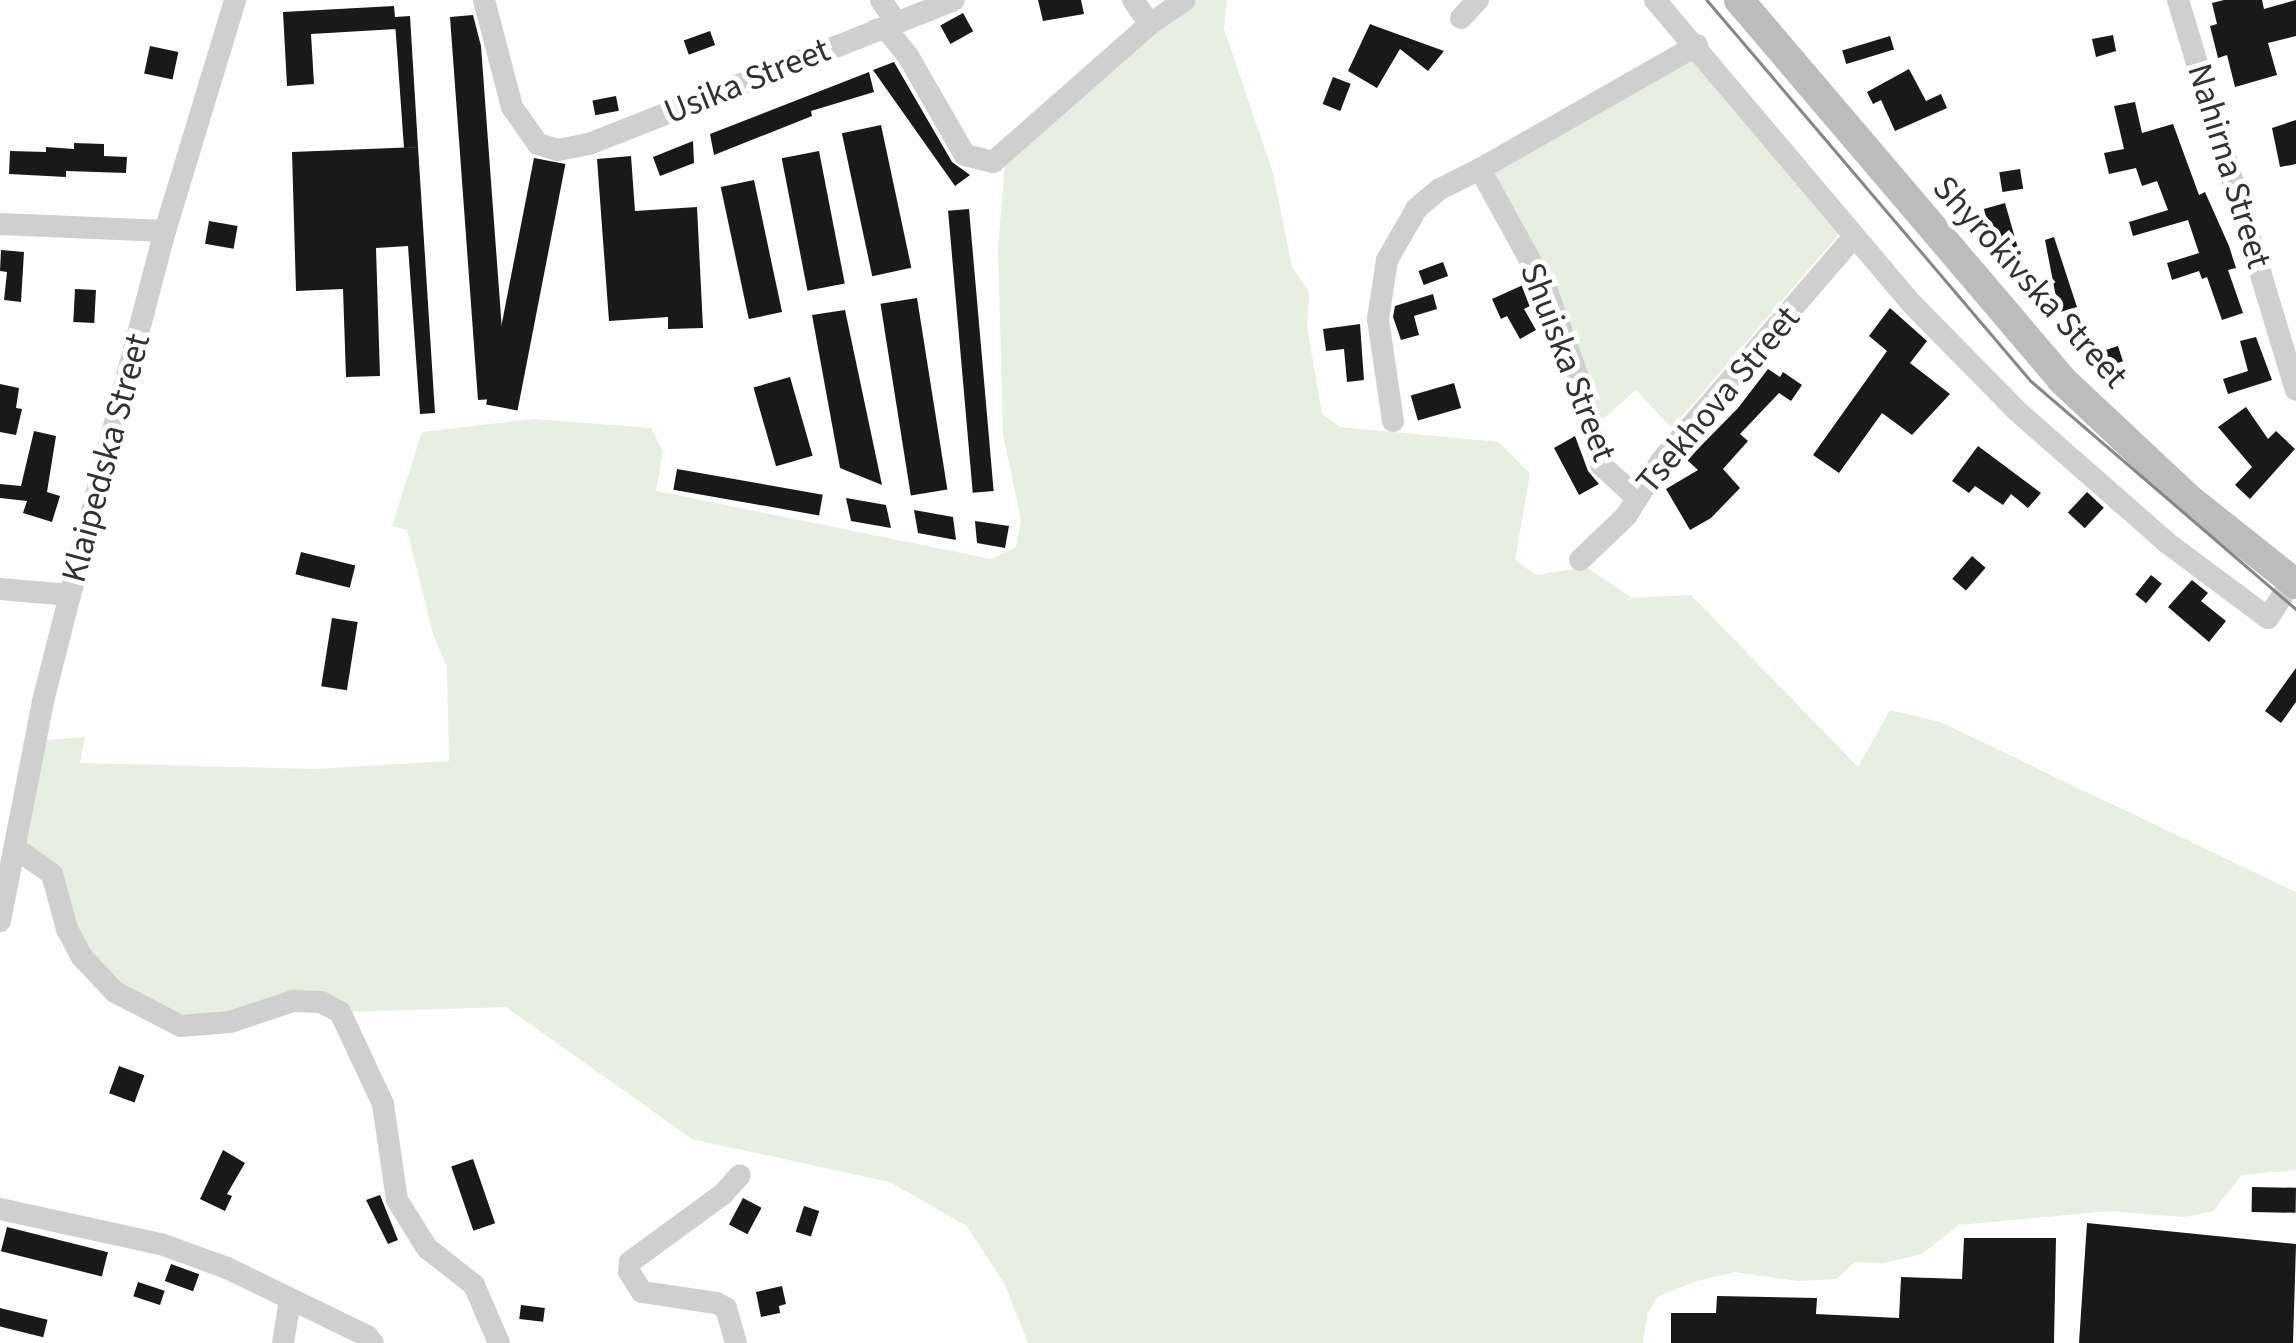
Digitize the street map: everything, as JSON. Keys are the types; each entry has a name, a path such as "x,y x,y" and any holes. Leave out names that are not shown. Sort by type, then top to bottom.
{"main road":[{"name":"Shyrokivska Street","path":"1738,0 2050,367 2125,442 2294,583"}],"street":[{"name":"Klaipedska Street","path":"0,921 70,595 165,231 236,0"},
{"name":"Usika Street","path":"484,0 512,107 538,144 558,150 589,144 954,0"},
{"path":"881,0 887,30 908,56 965,155 993,162 1150,24 1185,0"},
{"path":"1133,0 1150,24"},
{"path":"1461,18 1478,0"},
{"path":"1655,0 1697,45 1854,237 2016,410 2166,542 2268,618 2294,583"},
{"name":"Nahirna Street","path":"2178,0 2296,390"},
{"path":"1393,421 1378,319 1386,260 1401,229 1440,188 1697,45"},
{"name":"Shuiska Street","path":"1480,169 1547,291 1579,380 1602,466 1636,496"},
{"path":"0,224 165,231"},
{"name":"Tsekhova Street","path":"1580,560 1626,516 1636,496 1854,237"},
{"path":"0,589 70,595"},
{"path":"15,848 52,874 67,929 82,957 114,992 181,1026 230,1022 293,1001 321,1002 340,1012 383,1104 397,1200 427,1248 474,1285 499,1343"},
{"path":"736,1343 726,1308 716,1302 642,1292 629,1272 630,1262 723,1194 740,1174"},
{"path":"0,1209 161,1244 227,1268 367,1336 373,1343"},
{"path":"283,1343 290,1300"}],"green space":[{"path":"1185,0 1227,0 1224,29 1273,173 1292,267 1309,292 1307,327 1322,414 1340,427 1499,442 1530,474 1515,560 1536,575 1586,567 1632,598 1691,595 1858,767 1890,710 1940,722 2296,892 2296,1170 2242,1175 2213,1211 2184,1217 2108,1211 1959,1225 1922,1254 1884,1263 1855,1262 1836,1279 1798,1281 1735,1272 1697,1281 1657,1297 1647,1314 1643,1343 1028,1343 1005,1285 967,1226 890,1182 692,1139 506,1007 340,1012 321,1002 181,1026 82,957 52,874 15,848 35,741 85,737 80,763 317,769 449,761 447,667 433,634 407,530 392,526 422,432 534,419 651,428 663,452 656,491 991,559 1016,547 1021,520 1003,435 998,246 1005,164"},
{"path":"1696,53 1840,233 1672,428 1636,390 1595,426 1490,170"}],"building":[{"path":"1038,0 1081,0 1084,14 1043,21"},
{"path":"2262,0 2264,9 2296,0 2296,36 2268,43 2277,75 2235,87 2227,55 2218,58 2210,26 2217,24 2212,3"},
{"path":"394,6 395,17 410,16 418,147 404,148 396,29 311,34 314,84 287,86 283,12"},
{"path":"963,13 973,31 950,44 940,26"},
{"path":"473,15 481,46 507,398 478,400 450,17"},
{"path":"1370,24 1444,51 1428,71 1400,49 1377,88 1348,71"},
{"path":"710,31 715,45 689,55 684,41"},
{"path":"2113,35 2116,51 2096,57 2092,39"},
{"path":"1890,36 1894,49 1846,64 1842,51"},
{"path":"150,46 178,52 173,79 144,73"},
{"path":"894,62 952,162 970,175 955,186 873,70"},
{"path":"1909,69 1926,101 1941,94 1947,108 1895,131 1881,100 1873,104 1867,92"},
{"path":"869,72 874,92 811,111 812,116 714,155 710,134"},
{"path":"1333,77 1351,84 1340,111 1323,104"},
{"path":"616,96 619,111 595,115 592,101"},
{"path":"2135,102 2142,133 2173,124 2199,195 2205,192 2229,246 2236,268 2228,270 2243,313 2222,320 2207,277 2202,279 2199,271 2172,280 2167,263 2199,253 2188,220 2133,236 2129,222 2168,210 2157,181 2142,186 2136,168 2109,174 2104,153 2124,149 2114,106"},
{"path":"2296,120 2296,164 2280,167 2272,128"},
{"path":"881,125 911,268 872,276 842,133"},
{"path":"693,141 694,163 660,176 653,157"},
{"path":"74,143 104,144 104,156 127,157 126,173 66,171 66,177 9,174 10,151 74,149"},
{"path":"418,147 435,413 420,414 408,246 376,248 380,376 346,377 343,289 296,291 292,152"},
{"path":"819,151 845,284 807,291 782,158"},
{"path":"631,156 635,211 697,207 703,328 668,329 668,317 609,321 597,159"},
{"path":"534,158 565,164 518,410 486,404"},
{"path":"2020,169 2023,189 2002,192 1999,172"},
{"path":"754,180 782,312 749,319 721,187"},
{"path":"2005,203 2018,248 1997,254 1984,209"},
{"path":"969,209 994,491 973,493 948,211"},
{"path":"209,221 238,226 234,249 205,244"},
{"path":"2054,237 2077,307 2050,315 2045,300 2056,297 2045,240"},
{"path":"1,250 24,252 21,302 4,300 7,272 0,271"},
{"path":"1443,262 1448,276 1424,285 1419,271"},
{"path":"1523,285 1532,305 1524,309 1536,330 1520,339 1507,316 1501,319 1492,299"},
{"path":"75,289 96,290 94,323 73,322"},
{"path":"1433,294 1437,309 1414,316 1419,335 1401,340 1393,317 1395,306"},
{"path":"917,298 947,490 911,495 880,304"},
{"path":"1890,308 1927,341 1910,363 1950,394 1912,435 1882,413 1839,473 1813,455 1887,351 1869,336"},
{"path":"845,310 882,485 840,468 812,315"},
{"path":"1360,324 1364,380 1347,382 1344,349 1326,351 1323,329"},
{"path":"2256,337 2272,380 2228,394 2223,379 2248,371 2240,341"},
{"path":"2118,346 2123,361 2094,370 2089,355"},
{"path":"1768,369 1780,377 1783,372 1802,385 1791,401 1779,393 1740,434 1748,441 1723,469 1740,488 1711,518 1690,530 1666,489 1698,470 1687,460 1738,408"},
{"path":"790,377 813,456 776,466 753,387"},
{"path":"1454,383 1461,408 1418,420 1411,395"},
{"path":"0,384 19,388 16,408 22,409 16,435 0,432"},
{"path":"2246,407 2268,439 2276,431 2295,449 2250,499 2235,485 2252,467 2218,427"},
{"path":"34,431 56,436 47,492 60,496 52,522 23,513 27,501 0,498 0,484 21,486"},
{"path":"1575,436 1588,471 1599,484 1579,495 1554,448"},
{"path":"1978,446 2041,493 2028,508 2011,494 2003,505 1975,486 1969,493 1952,481"},
{"path":"677,469 823,495 819,515 673,490"},
{"path":"2087,492 2104,508 2085,528 2068,512"},
{"path":"846,498 886,505 891,528 851,521"},
{"path":"914,510 953,517 956,540 918,533"},
{"path":"975,521 1009,526 1005,548 977,543"},
{"path":"301,552 355,566 350,588 295,574"},
{"path":"1972,556 1986,568 1966,590 1952,579"},
{"path":"2151,575 2162,584 2146,603 2135,594"},
{"path":"2192,580 2208,593 2201,601 2226,621 2209,642 2168,607"},
{"path":"332,618 358,622 347,690 321,686"},
{"path":"2296,668 2296,702 2281,723 2265,711"},
{"path":"119,1066 144,1075 134,1102 109,1093"},
{"path":"223,1150 245,1163 227,1194 232,1196 225,1211 200,1199"},
{"path":"473,1159 495,1223 473,1231 451,1166"},
{"path":"2252,1187 2296,1188 2296,1213 2252,1212"},
{"path":"380,1195 398,1240 388,1244 366,1200"},
{"path":"743,1198 762,1208 747,1234 729,1224"},
{"path":"804,1206 819,1211 811,1237 796,1232"},
{"path":"2087,1223 2296,1244 2293,1343 2079,1343"},
{"path":"7,1227 108,1252 102,1276 1,1251"},
{"path":"1964,1238 2056,1238 2054,1343 1671,1343 1671,1313 1716,1313 1717,1296 1817,1298 1816,1314 1899,1318 1901,1277 1962,1279"},
{"path":"171,1264 199,1274 193,1291 165,1281"},
{"path":"138,1282 165,1291 160,1305 133,1296"},
{"path":"782,1286 786,1304 779,1306 780,1313 761,1317 756,1292"},
{"path":"521,1305 545,1308 543,1322 519,1319"},
{"path":"0,1308 48,1320 43,1337 0,1327"}],"tram line":[{"path":"1707,0 2031,381 2296,609"}]}
